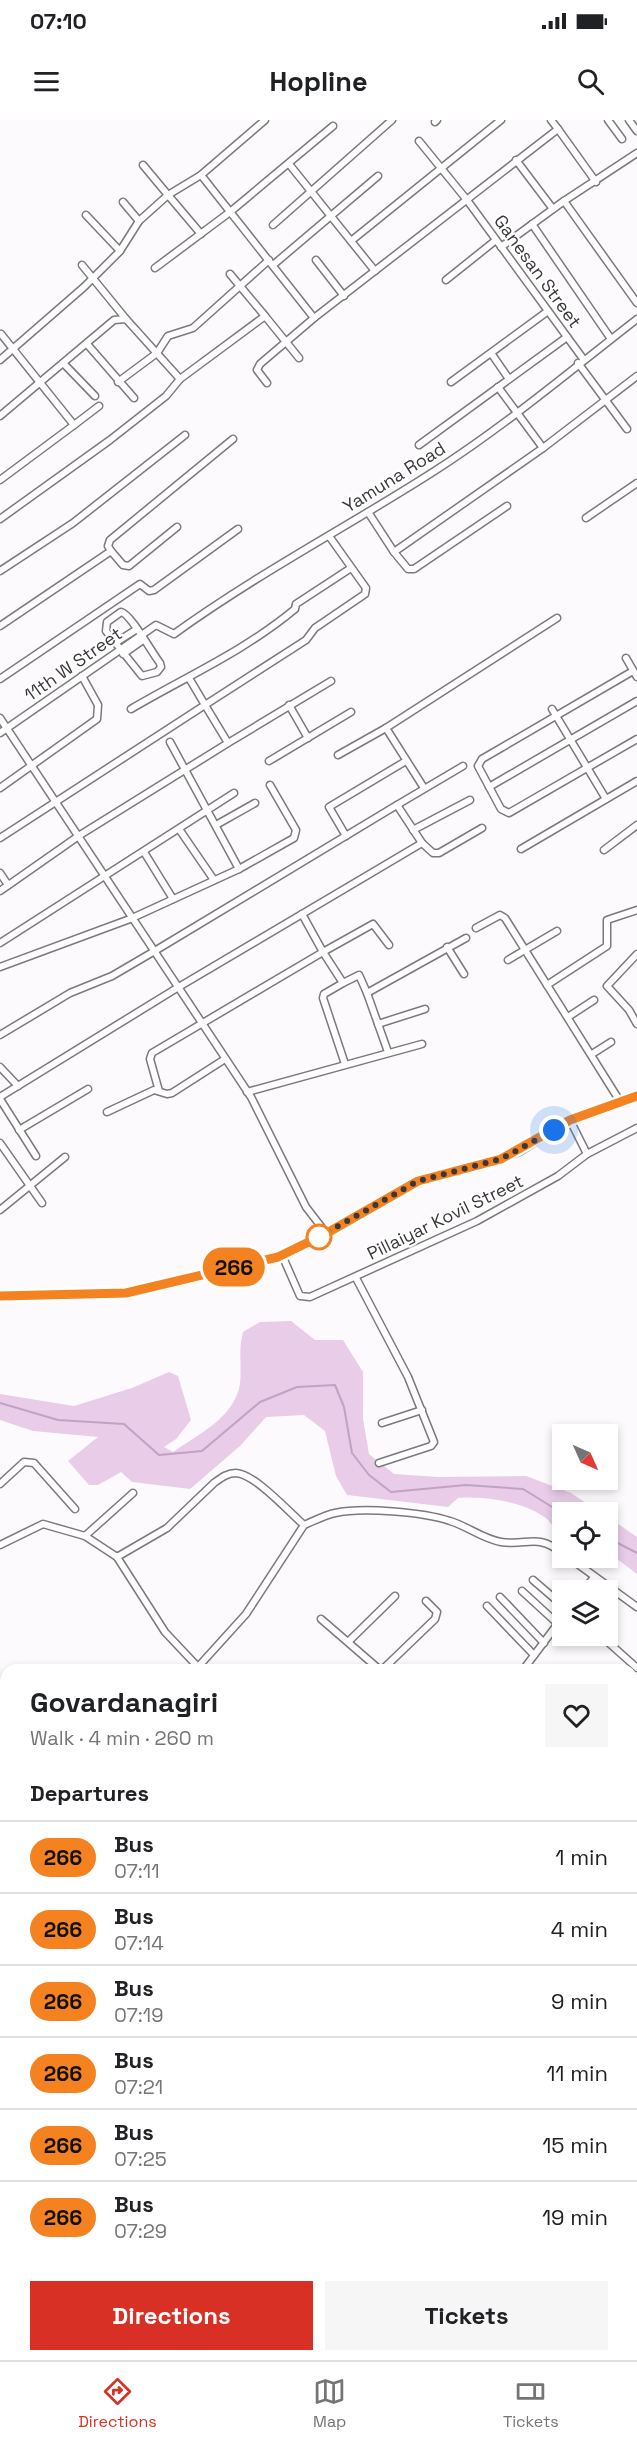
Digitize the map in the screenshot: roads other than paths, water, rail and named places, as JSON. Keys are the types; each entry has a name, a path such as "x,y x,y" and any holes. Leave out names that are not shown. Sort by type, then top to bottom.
{"main road":[{"path":"0,1296 126,1293 282,1255 327,1233 418,1181 501,1159 570,1120 637,1096"}],"street":[{"path":"0,360 94,278 120,250 139,222 168,195 201,175 265,120"},
{"path":"273,225 392,120"},
{"path":"351,240 501,120"},
{"path":"551,120 596,182"},
{"path":"608,120 622,139"},
{"path":"629,120 637,131"},
{"path":"155,268 230,212 333,126"},
{"path":"267,383 257,370 260,364 314,318 558,129"},
{"name":"Ganesan Street","path":"419,141 468,200 567,337 605,399 627,429"},
{"path":"501,248 564,201 637,153"},
{"path":"516,160 553,209"},
{"path":"289,164 375,271"},
{"path":"143,165 201,234"},
{"path":"201,175 314,318"},
{"path":"118,382 157,353 168,336 193,328 239,285 331,216 378,176"},
{"path":"564,201 637,303"},
{"path":"123,202 139,222"},
{"path":"86,214 120,250"},
{"path":"532,224 611,339"},
{"path":"446,280 496,240"},
{"path":"316,260 344,296"},
{"path":"82,266 180,379"},
{"path":"230,274 299,358"},
{"path":"451,382 548,311"},
{"path":"0,519 110,440 166,396 180,379 265,316"},
{"path":"0,416 114,320 126,319"},
{"name":"Yamuna Road","path":"156,625 174,634 218,602 435,471 517,413 637,319"},
{"path":"1,334 74,425"},
{"path":"419,445 567,337"},
{"path":"87,344 134,398"},
{"path":"491,353 509,379"},
{"path":"64,364 95,396"},
{"path":"394,552 543,448 637,376"},
{"path":"498,387 543,448"},
{"path":"0,480 99,406"},
{"path":"0,572 73,523 185,435"},
{"path":"177,527 129,566 123,565 111,551 110,540 233,439"},
{"path":"586,518 637,483"},
{"path":"368,512 394,552 408,569 414,570 507,506"},
{"path":"0,679 140,584 149,591 154,590 238,529"},
{"path":"0,838 306,640 315,628 365,594 366,588 329,536"},
{"path":"0,626 111,551"},
{"path":"131,709 238,651 274,627 295,609 296,604 351,568"},
{"path":"121,612 129,615 141,638 161,667 157,672 142,676 104,626 121,612"},
{"path":"338,755 386,728 557,618"},
{"name":"11th W Street","path":"0,734 82,676 122,652 156,625"},
{"path":"115,643 137,629"},
{"path":"626,658 635,674 554,712 480,760 478,766 501,809 509,813 637,738"},
{"path":"0,788 33,767 97,718 98,705 82,676"},
{"path":"189,678 228,743"},
{"path":"0,891 80,836 331,681"},
{"path":"489,787 637,701"},
{"path":"289,705 308,738"},
{"path":"269,761 351,712"},
{"path":"554,712 606,799"},
{"path":"0,718 80,836 130,919 247,1092 306,1207 327,1233"},
{"path":"386,728 424,788"},
{"path":"170,742 187,769 239,869"},
{"path":"346,836 329,807 406,761"},
{"path":"0,1035 70,993 112,976 463,766"},
{"path":"521,849 637,781"},
{"path":"0,967 130,919 239,869 297,834 270,785"},
{"path":"0,943 234,793"},
{"path":"413,830 470,800"},
{"path":"216,825 255,803"},
{"path":"397,805 422,843 432,853 439,852 482,828"},
{"path":"604,850 637,825"},
{"path":"180,829 214,880"},
{"path":"36,1155 0,1098 177,988 422,843"},
{"path":"144,852 173,899"},
{"path":"0,873 8,885"},
{"path":"548,985 607,946 607,920 637,910"},
{"path":"302,914 343,983"},
{"path":"476,928 500,915 505,918 621,1103"},
{"path":"159,1091 151,1055 373,924 389,945"},
{"path":"508,960 557,931"},
{"path":"368,993 466,938"},
{"path":"447,947 464,974"},
{"path":"637,954 607,986 637,1024"},
{"path":"345,1064 323,998 324,993 359,975 368,993 388,1052"},
{"path":"568,1017 594,1000"},
{"path":"378,1024 425,1009"},
{"path":"592,1054 611,1042"},
{"path":"247,1092 422,1044"},
{"path":"108,1112 148,1092 172,1093 225,1059"},
{"path":"0,1067 18,1086"},
{"path":"20,1130 88,1089"},
{"path":"570,1120 587,1154"},
{"name":"Pillaiyar Kovil Street","path":"282,1255 297,1291 304,1299 356,1278 477,1221 558,1176 587,1154 637,1128"},
{"path":"0,1143 42,1203"},
{"path":"0,1210 65,1157"},
{"path":"356,1278 389,1337 433,1438 433,1444 379,1462"},
{"path":"382,1423 422,1410"},
{"path":"0,1484 28,1461 34,1463 75,1509"},
{"path":"117,1557 159,1533 214,1483 234,1473 244,1475 254,1481 304,1525"},
{"path":"85,1536 133,1494"},
{"path":"202,1664 246,1614 304,1525 333,1513 354,1511 425,1515 464,1525 502,1542 538,1540 552,1545"},
{"path":"0,1545 43,1524 85,1536 117,1557 165,1632 195,1664"},
{"path":"582,1568 637,1607"},
{"path":"533,1580 552,1596"},
{"path":"522,1591 552,1615"},
{"path":"349,1641 395,1596"},
{"path":"500,1597 544,1643"},
{"path":"387,1664 435,1619 437,1612 426,1601"},
{"path":"487,1606 534,1655"},
{"path":"321,1619 374,1664"},
{"path":"527,1664 552,1632"},
{"path":"612,1646 633,1664"}],"waterway":[{"path":"0,1403 58,1420 124,1424 159,1455 202,1451 260,1402 297,1387 335,1385 344,1407 352,1453 369,1475 391,1492 466,1485 523,1489 552,1507"},
{"path":"618,1543 637,1553"}]}
